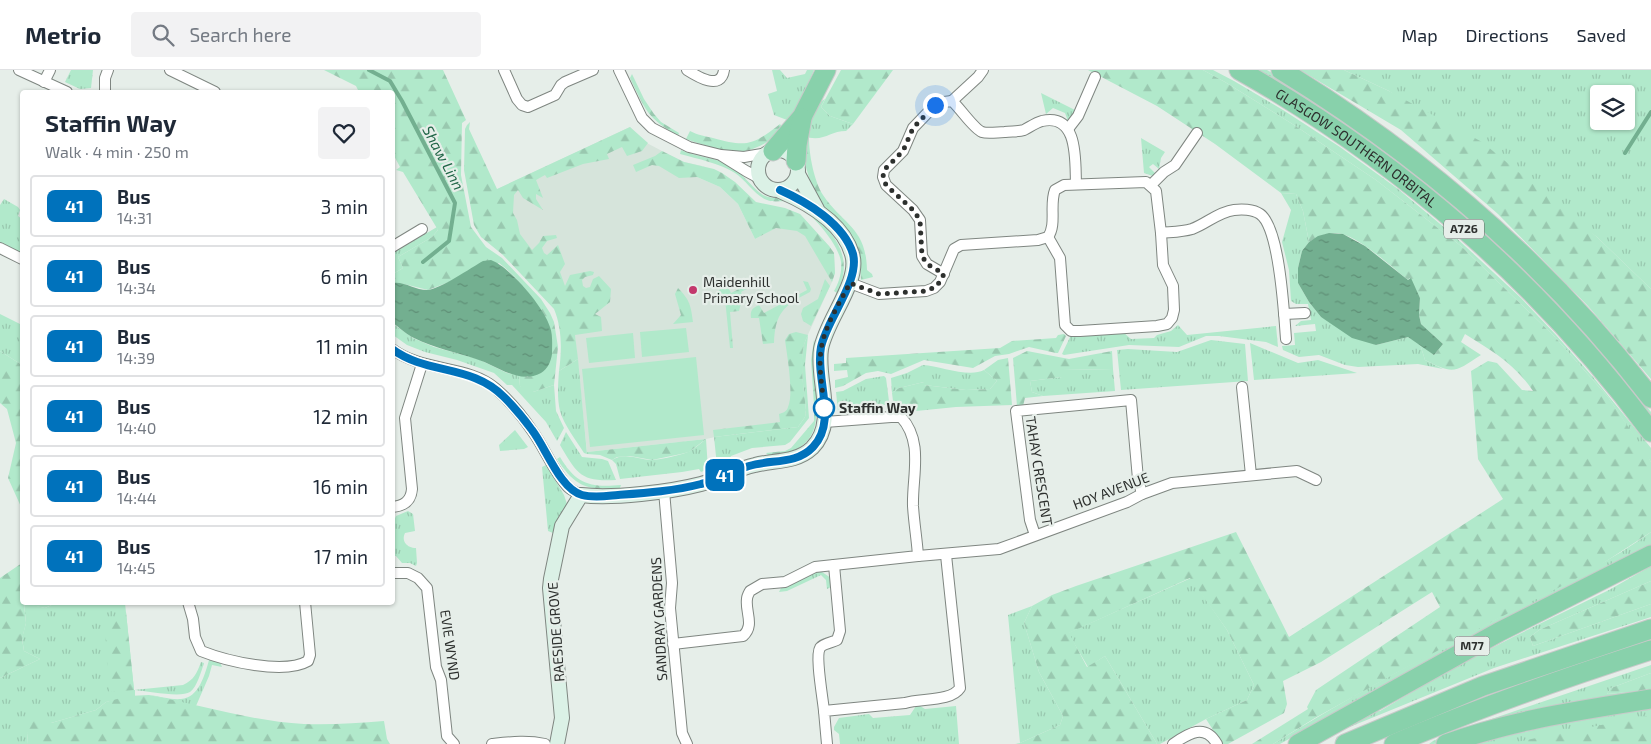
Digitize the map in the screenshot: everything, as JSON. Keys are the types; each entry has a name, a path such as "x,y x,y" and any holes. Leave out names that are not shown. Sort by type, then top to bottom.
{"highway":[{"path":"770,152 802,117 826,70"},
{"name":"GLASGOW SOUTHERN ORBITAL","path":"1239,70 1314,115 1358,145 1394,171 1462,227 1520,280 1573,336 1651,432"},
{"name":"GLASGOW SOUTHERN ORBITAL","path":"1281,70 1352,115 1392,144 1490,223 1530,260 1569,302 1632,373 1651,398"},
{"path":"797,168 797,144 802,117"},
{"name":"M77","path":"1298,744 1499,632 1651,556"},
{"path":"1344,744 1483,686 1651,629"},
{"path":"1394,744 1489,706 1651,650"},
{"path":"1446,744 1462,738 1533,720 1651,699"}],"street":[{"path":"19,70 62,90"},
{"path":"44,82 50,70"},
{"path":"105,90 105,78 108,70"},
{"path":"170,70 183,73 212,90"},
{"path":"504,70 516,99 522,105 528,106 555,95 565,82 593,70"},
{"path":"619,70 642,118 652,128 689,147 721,155 744,157 770,152 787,152 797,168 818,212"},
{"path":"687,70 711,82 718,81 723,76 724,70"},
{"path":"944,274 924,261 922,256 920,220 913,210 886,185 883,177 884,170 903,151 913,128 935,105 952,101 983,70"},
{"path":"1068,129 1078,116 1095,77"},
{"path":"952,101 974,126 982,132 1023,130 1041,121 1053,121 1068,129 1073,143 1076,184"},
{"path":"1151,185 1164,172 1175,165 1197,133"},
{"path":"759,178 759,164 762,158 770,152"},
{"path":"395,351 422,364 462,373 484,381 495,388 533,431 568,487 581,495 596,497 664,491 700,484 760,463 784,461 805,454 817,443 825,422 820,363 821,350 830,323 853,276 853,255 840,231 818,212 802,200 780,190 768,188 759,178 721,155"},
{"path":"780,190 792,185 797,168"},
{"path":"1138,182 1146,182 1151,185 1156,191 1163,265 1173,286 1174,310 1172,318 1167,324 1157,326 1071,331 1065,325 1060,258 1048,237 1052,227 1051,199 1055,190 1064,185 1138,182"},
{"path":"1161,234 1191,229 1213,217 1233,210 1247,210 1259,214 1267,221 1271,231 1281,273 1286,339"},
{"path":"395,245 422,229"},
{"path":"850,283 879,294 926,291 937,286 954,249 962,245 1038,240 1048,237"},
{"path":"0,248 20,257"},
{"path":"1284,314 1305,313"},
{"path":"395,506 403,504 412,496 405,418 422,364"},
{"path":"1242,387 1251,475"},
{"name":"TAHAY CRESCENT","path":"1035,535 1030,520 1016,411 1131,400 1138,480 1142,494"},
{"path":"673,644 743,636 750,627 747,599 750,591 756,586 786,582 815,567 918,556 913,504 916,470 913,434 907,424 901,417 891,416 825,422"},
{"name":"HOY AVENUE","path":"918,556 999,549 1127,502 1142,494 1172,483 1297,471 1316,480"},
{"name":"SANDRAY GARDENS","path":"664,491 672,583 670,608 673,644 682,733 687,744"},
{"name":"RAESIDE GROVE","path":"557,744 562,718 550,579 562,526 581,495"},
{"path":"824,710 905,703 912,700 947,697 957,693 960,688 946,554"},
{"path":"827,744 818,664 819,650 822,646 837,640 840,631 834,565"},
{"name":"EVIE WYND","path":"395,573 408,573 418,578 427,588 436,667 441,680 447,736 454,744"},
{"path":"189,605 195,637 201,651 260,667 304,664 308,661 310,655 305,605"},
{"path":"1173,744 1189,735 1202,731 1212,736 1217,744"},
{"path":"492,744 532,741 545,744"}],"shaded area":[{"name":"Maidenhill Primary School","path":"630,127 643,141 684,162 702,166 697,177 720,187 738,204 755,239 800,214 834,253 835,273 805,341 805,417 706,439 587,452 572,307 483,196"}],"green space":[{"path":"71,70 93,70 91,88 80,89 65,82"},
{"path":"324,70 443,70 466,120 462,123 461,175 471,227 486,247 502,258 541,299 550,313 554,322 558,347 554,385 533,392 526,392 520,386 519,375 528,377 550,328 528,293 515,277 499,263 428,290 395,283 395,273 403,268 398,257 432,237 438,230 403,172 396,170 400,167 395,158 395,90 358,90 356,86"},
{"path":"772,70 780,70 787,78 805,74 807,70 814,70 791,123 782,127 787,120 774,115 768,94 777,91"},
{"path":"841,70 893,70 853,124 830,116 821,107"},
{"path":"1088,70 1203,70 1294,125 1376,180 1461,246 1554,336 1608,397 1648,456 1651,462 1651,532 1591,571 1396,673 1315,718 1273,744 1252,744 1308,709 1307,707 1316,690 1440,607 1432,592 1321,662 1283,681 1287,704 1284,713 1228,744 1222,744 1206,719 1247,700 1254,685 1227,630 1190,578 1069,633 1087,667 1105,656 1157,744 1015,744 1060,725 1063,716 1039,672 1024,623 1032,606 1052,595 1076,586 1236,532 1289,637 1503,499 1478,459 1471,371 1488,361 1497,363 1522,390 1533,391 1510,365 1465,334 1461,342 1481,355 1454,370 1442,368 1425,360 1420,344 1434,355 1443,344 1421,324 1419,315 1420,298 1410,278 1408,280 1358,241 1342,234 1329,234 1309,242 1303,211 1296,194 1281,193 1215,144 1157,106"},
{"path":"1203,70 1213,70 1234,81 1340,147 1398,189 1451,233 1521,298 1593,377 1651,448 1651,462 1608,397 1554,336 1461,246 1376,180 1294,125"},
{"path":"1254,70 1267,70 1330,109 1377,142 1492,237 1570,313 1631,385 1651,412 1651,419 1568,319"},
{"path":"1300,70 1344,70 1389,91 1482,142 1597,237 1651,289 1651,379 1588,306 1498,214 1401,130"},
{"path":"1344,70 1651,70 1651,289 1597,237 1389,91"},
{"path":"632,74 644,99 654,114 661,122 679,133 678,136 660,124 648,112 630,78"},
{"path":"1041,93 1075,110 1071,119 1068,121 1065,113 1053,108 1046,114"},
{"path":"825,99 821,107 830,116 853,124 846,131 821,137 810,138 803,136 820,102"},
{"path":"470,122 469,129 497,189 630,127 648,143 642,151 627,156 622,147 607,154 609,159 583,164 547,178 545,175 536,180 543,198 536,194 536,199 543,210 523,198 518,190 514,195 513,213 517,220 520,234 532,250 543,236 556,235 557,238 547,241 542,248 547,255 558,245 565,264 560,272 565,286 570,275 590,271 594,272 593,275 582,280 583,286 586,288 590,287 593,279 599,276 611,289 610,302 595,314 601,317 602,331 575,335 578,359 559,371 561,339 554,309 503,255 481,237 474,225 464,170 465,129"},
{"path":"780,124 784,130 770,140 759,147 737,152 726,151 686,139 690,131 733,143 748,143 762,137"},
{"path":"803,136 809,138 813,167 820,189 831,205 858,235 863,244 867,270 873,277 861,280 860,261 844,228 823,206 812,188 801,150"},
{"path":"1141,138 1165,152 1161,158 1159,169 1153,164 1149,167 1155,173 1153,176 1144,173"},
{"path":"681,150 729,165 763,195 783,198 798,206 787,201 773,201 762,198 735,173 715,164 680,154"},
{"path":"662,151 684,162 714,169 722,173 735,182 756,202 785,208 800,214 834,253 835,273 832,282 805,236 797,231 776,228 755,239 738,204 720,187 697,177 679,178 659,166 652,165 636,172 633,165"},
{"path":"1281,193 1296,194 1303,211 1309,242 1302,251 1298,268 1298,283 1309,302 1321,317 1376,345 1408,337 1420,344 1425,360 1443,369 1418,364 1358,367 1345,365 1319,355 1299,357 1283,350 1282,346 1295,345 1294,333 1316,331 1315,324 1295,326 1301,321 1311,320 1308,304 1296,304 1291,301 1289,270 1282,242 1291,210"},
{"path":"4,199 20,210 18,216 20,218 20,254 0,245 0,205"},
{"path":"806,212 825,227 839,246 844,268 837,293 834,291 841,274 839,254 822,227"},
{"path":"437,227 438,230 432,237 398,257 403,268 395,273 395,252"},
{"path":"759,279 761,281 741,292 745,300 741,303 739,311 730,312 733,348 730,348 725,299 716,299 716,294 727,285 731,293"},
{"path":"825,279 830,286 811,326 803,321 801,314 803,308 818,299"},
{"path":"803,281 808,282 811,289 810,292 787,306 776,324 774,343 763,344 759,318 751,318 752,310 759,305 764,313 807,290"},
{"path":"678,288 689,304 693,322 673,324 681,315 675,294"},
{"path":"0,314 20,324 20,364 0,351"},
{"path":"395,325 413,338 434,347 478,359 507,373 519,375 520,386 533,392 554,385 556,411 564,428 557,441 546,422 512,385 507,385 494,373 407,345 395,336"},
{"path":"1178,325 1187,335 1276,326 1278,347 1266,342 1206,336 1179,347 1129,345 1062,354 1071,335 1072,337 1124,333 1131,339 1154,338 1157,335 1171,331"},
{"path":"686,328 689,352 642,357 640,332"},
{"path":"796,332 808,335 802,361 806,410 805,417 798,427 714,437 713,430 780,422 779,414 785,412 790,401 790,374 785,340 789,334"},
{"path":"633,333 635,358 589,363 586,338"},
{"path":"1064,334 1066,336 1058,353 1029,347 1009,354 995,356 973,368 924,360 891,374 878,371 866,373 843,386 835,388 835,380 848,377 847,370 834,371 834,364 846,363 846,358 1000,348 1012,341 1056,338 1058,335"},
{"path":"808,335 805,365 809,418 790,442 785,445 752,448 731,456 728,462 717,466 714,437 798,427 805,417 802,361"},
{"path":"814,340 816,348 817,405 814,430 809,439 800,447 787,453 769,456 766,453 785,451 791,448 814,421 811,360"},
{"path":"1211,340 1245,344 1248,381 1121,390 1117,350 1177,352"},
{"path":"1250,343 1298,363 1318,360 1357,373 1254,380"},
{"path":"0,351 20,364 20,505 8,478 16,443 7,409 0,403"},
{"path":"1027,351 1069,359 1112,351 1113,369 1063,370 1062,377 1030,381 1032,392 1043,396 1025,398 1023,406 1017,406 1013,358"},
{"path":"696,357 704,435 590,447 582,369"},
{"path":"1008,358 1012,405 956,407 906,412 894,409 892,393 899,388 924,382 924,385 966,390 990,389 997,381 984,370 998,360"},
{"path":"578,359 587,454 584,453 564,422 558,401 559,371"},
{"path":"923,365 971,373 984,370 997,381 990,389 966,390 924,385 924,382 899,388 892,393 891,378"},
{"path":"1113,369 1115,391 1043,396 1032,392 1030,381 1062,377 1062,370"},
{"path":"884,376 886,378 890,409 885,405 858,407 854,412 840,414 838,412 836,392 843,391 866,379"},
{"path":"515,430 528,447 500,451 499,445"},
{"path":"566,432 582,457 608,461 616,480 595,479 581,474 571,463 560,445"},
{"path":"706,439 708,469 701,472 699,469 620,479 616,464 612,460 622,456 651,460 670,457 690,451"},
{"path":"706,439 689,452 652,460 630,456 617,457 612,460 600,455 587,454 587,452"},
{"path":"560,457 578,479 592,485 621,485 620,488 599,489 583,485 570,476 557,459"},
{"path":"546,465 564,495 567,504 553,533 548,531 542,467"},
{"path":"408,511 413,514 415,531 405,533 404,541 413,548 416,548 416,566 410,563 402,563 395,556 396,516"},
{"path":"1651,532 1651,547 1505,619 1280,744 1273,744 1409,665 1613,557"},
{"path":"20,564 20,605 24,605 26,623 22,639 24,651 40,659 0,678 0,578"},
{"path":"1651,566 1651,581 1539,630 1530,637 1533,646 1651,604 1651,617 1494,668 1330,735 1367,712 1380,711 1444,673 1609,590"},
{"path":"817,572 822,572 831,578 831,587 827,589 826,580 821,575 787,591 779,592 781,588 787,587"},
{"path":"1191,578 1227,630 1254,685 1247,700 1157,744 1105,656 1088,667 1068,633"},
{"path":"1651,581 1651,604 1533,646 1530,637 1539,630"},
{"path":"24,605 45,608 52,605 125,605 134,690 183,685 195,676 201,662 204,663 197,683 186,694 135,690 135,696 106,702 96,710 51,723 27,733 28,744 0,744 0,678 40,659 24,651 22,638 26,623"},
{"path":"29,605 52,605 45,608"},
{"path":"1032,606 1024,623 1039,672 1063,716 1060,725 1020,743 1008,615"},
{"path":"126,612 134,690 109,692 105,629 112,619"},
{"path":"209,660 220,662 222,667 212,665 196,706 149,695 173,699 187,698 197,690"},
{"path":"1651,665 1651,673 1611,688 1607,694 1651,690 1651,692 1429,744 1474,725"},
{"path":"1651,673 1651,690 1607,694 1611,688"},
{"path":"149,695 265,720 304,724 384,721 387,739 390,744 28,744 27,733 35,718 51,723 96,710 106,702 128,696"},
{"path":"916,706 925,709 956,706 959,744 840,744 839,734 834,730 839,718 869,714 873,718 910,715"},
{"path":"1651,709 1651,744 1477,744 1563,724"},
{"path":"1651,715 1651,744 1507,744"}],"water":[{"path":"1329,233 1343,234 1365,246 1408,280 1411,278 1420,298 1419,315 1421,324 1443,344 1434,355 1408,337 1376,345 1352,338 1321,317 1309,302 1298,283 1298,268 1302,251 1309,242 1318,236"},
{"path":"491,260 499,264 516,279 534,299 547,319 552,333 552,354 549,365 541,373 524,377 508,373 468,356 422,341 409,335 395,324 395,283 423,290 432,289 483,261"}],"waterway":[{"name":"Shaw Linn","path":"369,70 390,81 455,203 449,241 423,262"},
{"path":"1625,153 1651,112"}],"bus line":[{"name":"41","path":"395,351 422,364 462,373 484,381 495,388 506,398 533,431 568,487 581,495 596,497 664,491 700,484 760,463 790,460 805,454 817,443 825,422 820,363 821,350 830,323 853,276 854,265 853,255 840,231 802,200 780,190"}],"place":[{"name":"Maidenhill Primary School","path":"693,290"},
{"name":"Staffin Way","path":"824,408"}],"route":[{"path":"824,408 820,363 821,350 830,323 850,283 879,294 926,291 937,286 944,274 924,261 922,256 920,220 913,210 886,185 883,177 884,170 903,151 913,128 935,105"}]}
